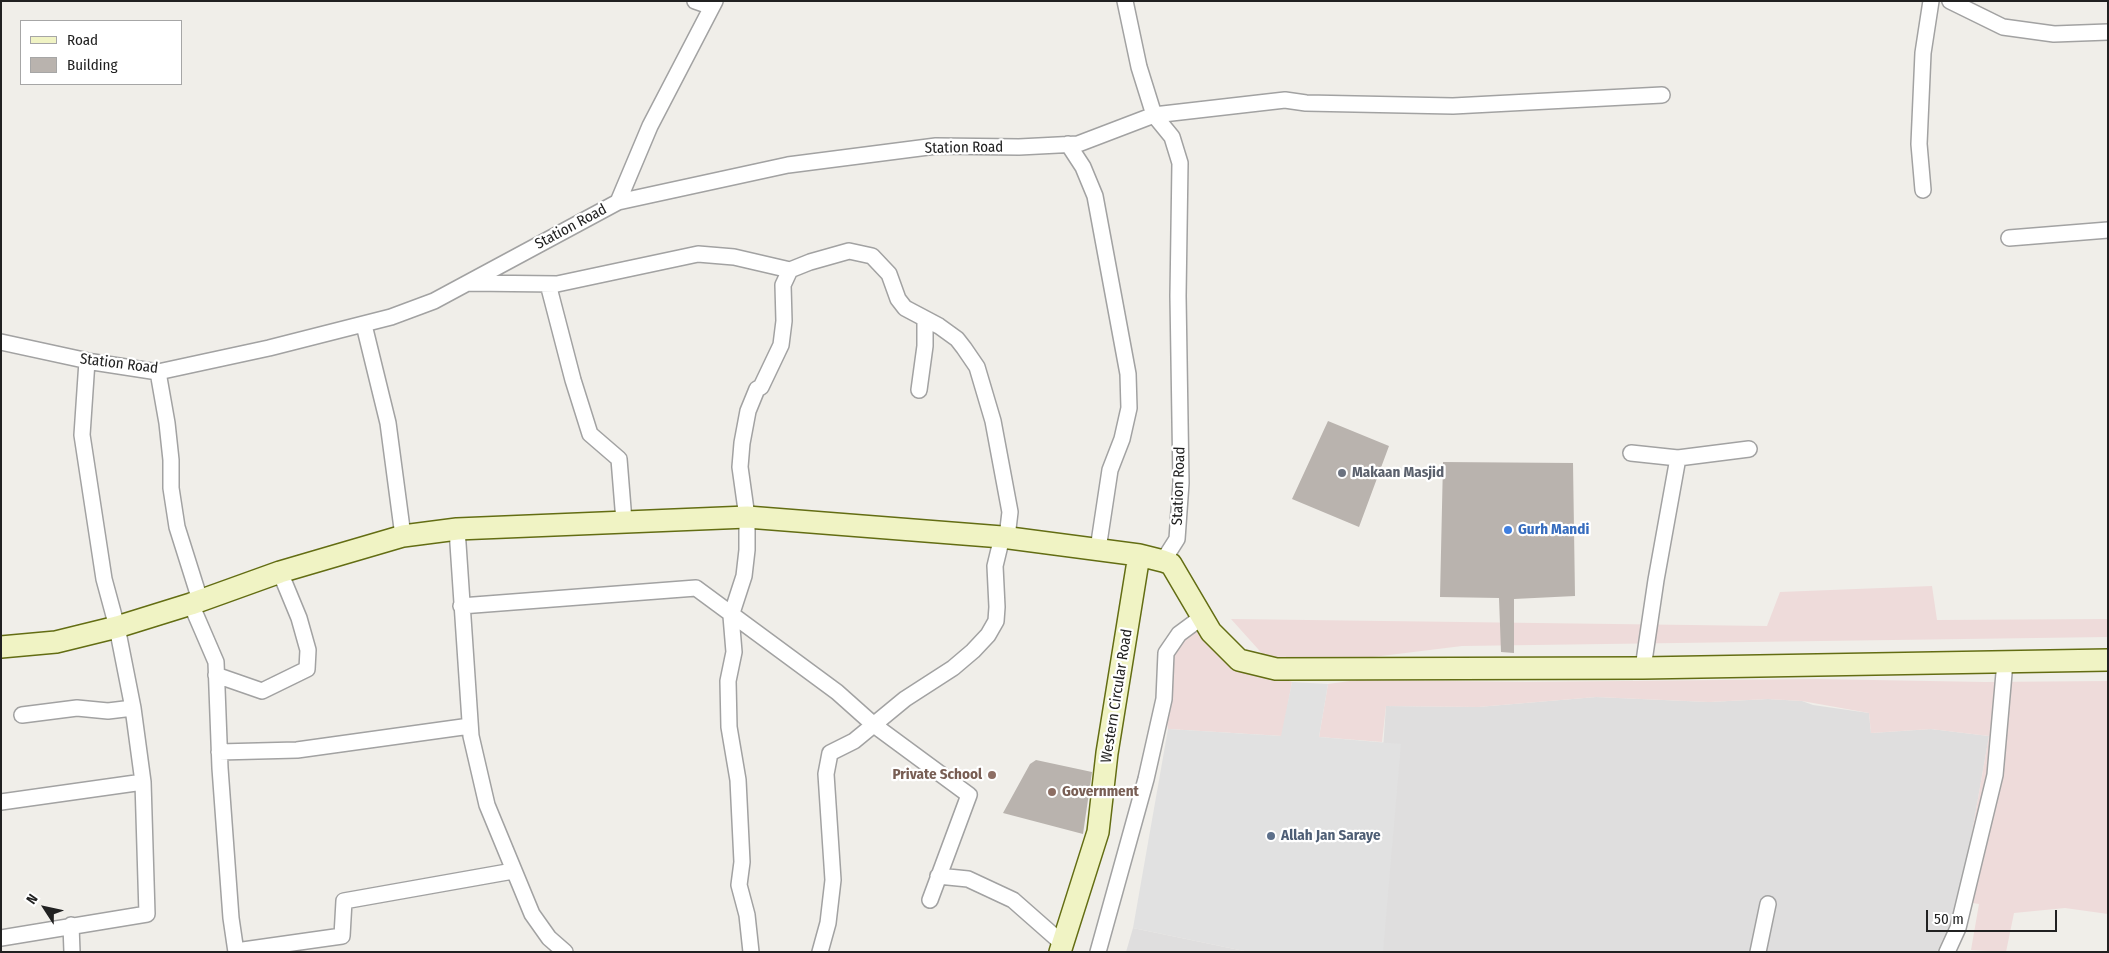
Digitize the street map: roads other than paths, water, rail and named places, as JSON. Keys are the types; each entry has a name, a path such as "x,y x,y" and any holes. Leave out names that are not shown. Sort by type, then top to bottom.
{"main road":[{"path":"1,647 56,642 117,627 280,572 403,536 458,529 747,517 1005,537 1139,555 1163,561 1171,564 1211,632 1239,660 1276,669 1644,668 2108,660"},
{"name":"Western Circular Road","path":"1061,948 1098,832 1107,753 1139,555"}],"street":[{"path":"618,202 650,126 713,4 694,1"},
{"name":"Station Road","path":"1125,1 1139,67 1154,115 1172,137 1180,163 1178,296 1181,483 1177,539 1163,561"},
{"path":"1923,190 1919,144 1923,53 1931,1"},
{"path":"1950,1 1975,7 2003,27 2054,34 2108,32"},
{"path":"1154,115 1285,100 1453,106 1662,95"},
{"name":"Station Road","path":"1,342 86,361 158,372 364,325 434,301 618,202 788,165 936,146 1018,147 1078,144 1154,115"},
{"path":"1068,144 1083,167 1096,196 1128,374 1129,408 1122,439 1110,470 1098,549"},
{"path":"2009,238 2108,230"},
{"path":"467,283 548,284 604,275 698,254 734,257 790,270 849,251 872,256 889,274 898,299 906,308 957,339 979,374 991,413 1010,512 1005,537 995,566 996,621 988,636 953,668 904,699 854,740 830,753 826,774 833,880 828,922 820,952"},
{"path":"751,952 747,915 739,885 742,862 738,780 729,727 728,681 734,652 731,616 744,576 747,517 740,466 744,434 748,411 757,389 762,387 781,345 784,321 783,285 790,270"},
{"path":"548,284 573,380 590,434 619,459 624,521"},
{"path":"918,390 925,346 926,320"},
{"path":"364,325 388,423 403,536"},
{"path":"1,938 147,914 143,782 133,708 117,627 104,579 82,434 86,361"},
{"path":"158,372 167,424 171,460 171,488 177,527 195,602 216,662 219,752 231,918 236,951 342,936 344,901 512,871"},
{"path":"1631,453 1678,458 1749,449"},
{"path":"1644,668 1656,580 1678,458"},
{"path":"458,529 461,606 470,726 487,805 512,871 532,914 549,938 565,952"},
{"path":"216,675 262,691 307,670 308,650 300,618 280,572"},
{"path":"461,606 696,588 731,616 836,692 874,725 969,795 930,900"},
{"path":"1098,952 1146,779 1162,708 1166,653 1180,634 1202,617"},
{"path":"1947,952 1958,928 1995,775 2005,662"},
{"path":"22,715 77,708 108,711 133,708"},
{"path":"219,752 298,750 470,726"},
{"path":"1,802 143,782"},
{"path":"938,876 968,880 1013,900 1061,948"},
{"path":"1758,952 1768,904"},
{"path":"71,925 72,952"}],"place":[{"name":"Makaan Masjid","path":"1342,473"},
{"name":"Gurh Mandi","path":"1508,530"},
{"name":"Private School","path":"992,775"},
{"name":"Government","path":"1052,792"},
{"name":"Allah Jan Saraye","path":"1271,836"}]}
